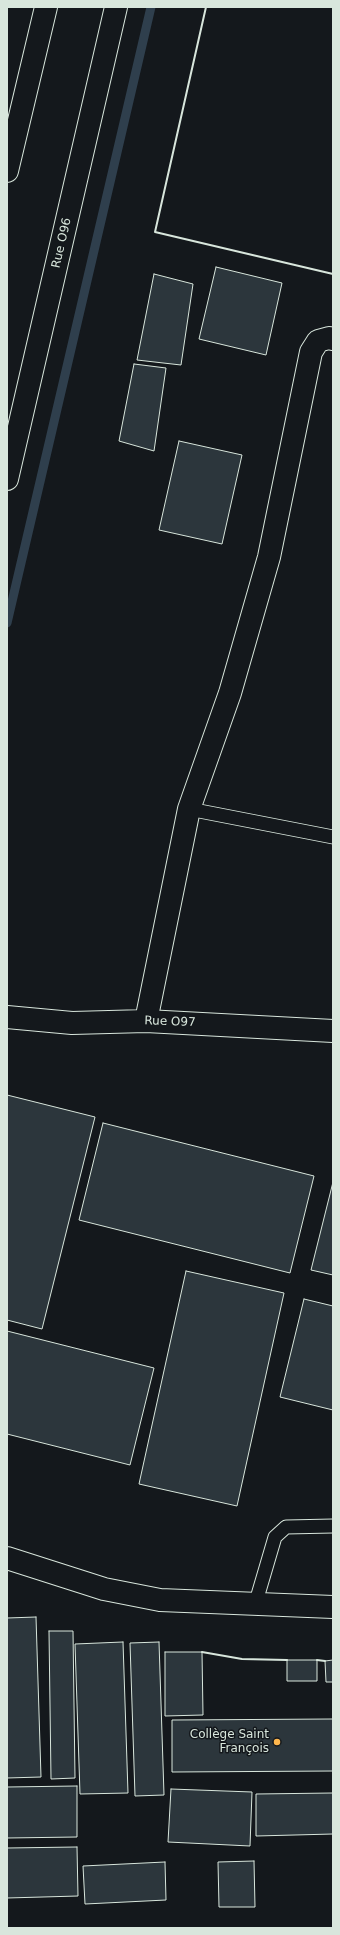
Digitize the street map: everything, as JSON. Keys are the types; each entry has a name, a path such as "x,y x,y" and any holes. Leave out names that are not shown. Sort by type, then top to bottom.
{"street":[{"path":"7,171 46,7"},
{"name":"Rue O96","path":"7,479 116,7"},
{"path":"146,1021 189,809 230,693 269,557 311,352 318,341 329,338 333,339"},
{"name":"Rue O97","path":"7,1016 72,1023 146,1021 333,1030"},
{"path":"7,1558 104,1589 153,1599 255,1605 333,1607"}],"lane":[{"path":"189,809 333,837"},
{"path":"255,1605 275,1537 286,1527 333,1526"}],"building":[{"path":"216,267 282,283 266,355 199,339"},
{"path":"154,274 193,284 181,365 137,360"},
{"path":"134,364 166,368 154,451 119,441"},
{"path":"179,441 242,455 222,544 159,530"},
{"path":"7,1095 95,1117 42,1329 7,1320"},
{"path":"103,1123 314,1176 290,1273 79,1220"},
{"path":"333,1182 333,1275 311,1270"},
{"path":"186,1271 284,1293 237,1506 139,1484"},
{"path":"304,1299 333,1306 333,1410 280,1397"},
{"path":"7,1331 154,1368 130,1465 7,1434"},
{"path":"36,1617 41,1777 7,1778 7,1618"},
{"path":"49,1631 73,1631 75,1778 51,1779"},
{"path":"123,1642 128,1793 80,1794 75,1644"},
{"path":"159,1642 164,1795 135,1796 130,1643"},
{"path":"165,1652 202,1652 203,1715 165,1716"},
{"path":"287,1660 317,1660 317,1681 287,1681"},
{"path":"333,1660 333,1682 326,1682 325,1661"},
{"path":"333,1719 333,1771 172,1772 172,1720"},
{"path":"77,1786 77,1837 7,1838 7,1787"},
{"path":"171,1789 252,1792 250,1846 168,1842"},
{"path":"333,1793 333,1834 256,1836 256,1794"},
{"path":"77,1847 78,1896 7,1898 7,1848"},
{"path":"254,1861 255,1907 219,1907 218,1862"},
{"path":"165,1862 166,1900 85,1904 83,1866"}],"waterway":[{"path":"7,623 151,7"}],"wall":[{"path":"206,7 155,232 333,274"},
{"path":"202,1652 242,1659 287,1660"},
{"path":"317,1660 325,1661"}],"place":[{"name":"Collège Saint François","path":"277,1742"}]}
